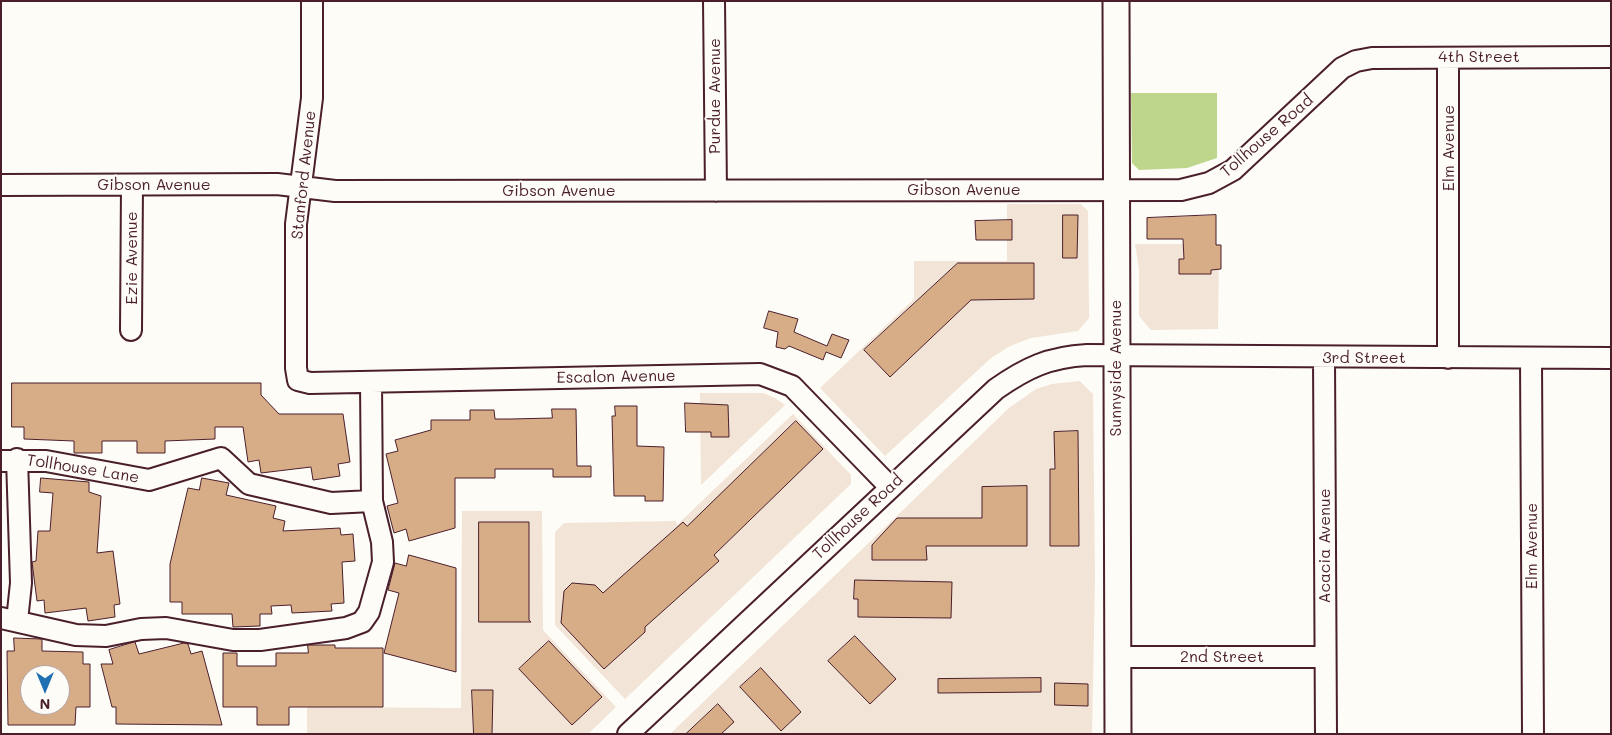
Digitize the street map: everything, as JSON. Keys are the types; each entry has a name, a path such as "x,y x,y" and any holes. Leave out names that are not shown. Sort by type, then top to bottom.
{"main road":[{"name":"Sunnyside Avenue","path":"1116,1 1118,734"}],"street":[{"name":"Stanford Avenue","path":"298,380 296,368 296,224 312,98 312,1"},
{"name":"Purdue Avenue","path":"714,1 716,191"},
{"name":"4th Street","path":"1348,64 1372,58 1611,57"},
{"name":"Elm Avenue","path":"1448,58 1448,358"},
{"name":"Tollhouse Road","path":"1116,190 1181,190 1201,186 1220,178 1248,157 1348,64"},
{"name":"Gibson Avenue","path":"1,185 277,184 335,191 1116,190"},
{"name":"Ezie Avenue","path":"131,330 132,185"},
{"name":"Tollhouse Road","path":"628,734 996,389 1033,365 1054,359 1080,356 1116,356"},
{"name":"3rd Street","path":"1116,356 1611,358"},
{"name":"Acacia Avenue","path":"1324,358 1326,734"},
{"name":"Elm Avenue","path":"1531,359 1533,734"},
{"name":"Escalon Avenue","path":"298,380 310,383 760,374 792,386 890,487"},
{"path":"371,382 372,501"},
{"name":"Tollhouse Lane","path":"221,458 250,484 331,503 372,501 382,542 383,562 369,612 362,622 346,628 260,640 233,640 166,628 141,629 106,636 76,635 9,620 21,583 9,460 46,461 149,480 221,458"},
{"name":"2nd Street","path":"1119,657 1326,658"}],"shaded area":[{"path":"1007,204 1081,204 1088,211 1089,318 1078,331 1031,338 1010,346 991,358 885,456 820,388 914,299 914,261 1007,261"},
{"path":"1135,244 1219,244 1218,329 1151,330 1139,316 1139,269"},
{"path":"1080,381 1093,394 1095,579 1092,734 670,734 1009,408 1036,389 1052,384"},
{"path":"700,393 763,393 785,405 701,485"},
{"path":"793,414 851,475 851,484 625,699 555,625 555,532 564,523 676,521 677,525"},
{"path":"462,511 542,511 543,630 616,707 588,734 307,734 307,707 461,708"}],"green space":[{"path":"1131,93 1217,93 1217,158 1187,168 1139,170 1132,163"}],"building":[{"path":"1063,215 1078,215 1077,258 1063,258"},
{"path":"1216,215 1216,245 1221,245 1221,269 1211,270 1211,274 1179,274 1179,259 1184,259 1183,239 1147,239 1147,218"},
{"path":"1012,220 1012,240 976,240 975,221"},
{"path":"958,263 1034,263 1034,299 971,300 890,377 864,350"},
{"path":"769,311 798,319 794,332 827,346 832,334 849,340 841,358 826,352 823,360 789,346 785,349 776,347 778,332 764,328"},
{"path":"12,383 261,383 261,395 279,414 343,414 350,462 338,464 340,476 313,480 311,467 261,473 259,460 248,462 243,427 215,427 215,439 165,441 165,453 137,453 137,441 102,441 102,453 74,453 74,441 24,439 24,427 12,427"},
{"path":"685,403 728,405 729,437 711,437 711,432 686,432"},
{"path":"615,406 637,406 637,446 664,447 663,501 645,501 645,496 614,496 612,416 615,416"},
{"path":"552,409 576,409 577,466 591,466 591,477 553,477 553,469 495,469 495,478 455,478 455,528 409,541 406,529 394,533 387,506 398,503 386,454 398,451 395,440 431,430 431,420 470,420 470,410 494,410 495,419 511,419 552,418"},
{"path":"796,421 823,449 714,555 719,561 645,627 645,632 604,669 561,623 564,591 572,583 595,585 603,593 683,522 687,526"},
{"path":"1078,431 1079,546 1050,546 1050,469 1055,469 1054,432"},
{"path":"41,478 89,482 89,492 101,496 97,553 113,551 120,604 114,605 115,617 88,621 86,608 45,613 44,600 37,601 32,562 36,561 38,531 50,531 53,493 40,492"},
{"path":"202,478 229,483 226,495 276,506 273,518 285,521 283,531 340,528 341,535 353,534 355,561 342,562 344,603 331,604 332,611 292,613 291,605 271,606 272,614 260,614 260,626 233,627 232,614 182,614 182,602 170,602 170,564 188,488 199,490"},
{"path":"1027,486 1027,546 926,546 927,560 872,560 872,545 897,518 982,518 982,487"},
{"path":"479,522 529,522 529,620 531,622 479,622"},
{"path":"409,555 456,568 456,672 384,653 399,593 388,590 395,563 406,566"},
{"path":"855,580 952,582 951,618 858,617 858,599 854,599"},
{"path":"855,636 896,679 870,704 828,661"},
{"path":"14,638 42,639 42,651 83,652 83,664 90,664 90,707 76,707 75,725 8,725 7,651 14,651"},
{"path":"549,641 602,697 572,725 519,669"},
{"path":"135,642 139,654 184,643 188,644 191,654 202,651 222,725 116,724 116,707 112,707 101,664 113,664 109,650"},
{"path":"308,645 335,645 335,648 383,648 383,707 289,707 289,725 257,725 257,707 223,707 223,653 237,653 237,666 276,666 276,653 308,653"},
{"path":"761,668 801,712 781,731 740,687"},
{"path":"1041,678 1041,692 938,693 938,679"},
{"path":"1055,683 1088,684 1088,706 1055,705"},
{"path":"472,690 493,690 492,734 474,734"},
{"path":"718,704 734,722 721,734 686,734"}]}
